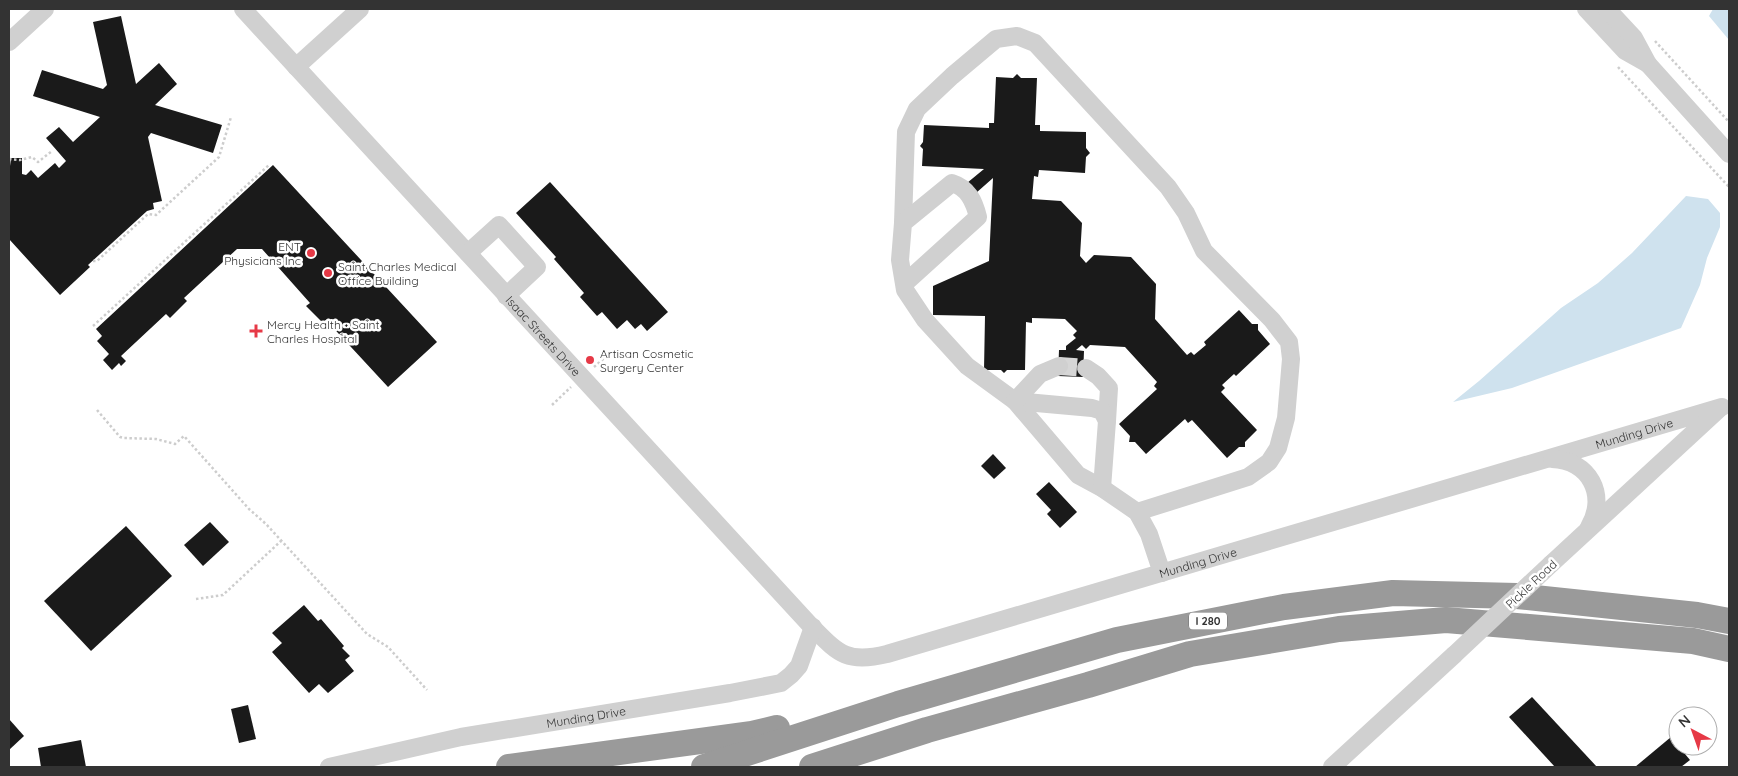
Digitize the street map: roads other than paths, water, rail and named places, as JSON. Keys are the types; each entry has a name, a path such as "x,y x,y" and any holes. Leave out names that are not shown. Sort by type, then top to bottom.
{"highway":[{"name":"I 280","path":"704,767 898,704 1117,640 1284,607 1393,593 1517,596 1698,615 1729,621"},
{"name":"I 280","path":"812,767 927,730 1190,654 1339,629 1446,620 1693,641 1729,649"},
{"path":"509,767 752,734 827,715 898,704"}],"street":[{"path":"9,42 45,9"},
{"name":"Isaac Streets Drive","path":"243,9 813,628 838,651 848,657"},
{"path":"296,67 360,9"},
{"path":"1586,9 1625,51 1648,64"},
{"path":"1607,9 1634,38 1648,64 1729,154"},
{"path":"1137,512 1248,477 1268,462 1278,448 1286,418 1291,359 1289,342 1272,320 1204,251 1186,213 1168,187 1035,43 1017,36 996,39 917,109 906,132 900,260 904,290 925,320 967,366 1015,401 1078,475 1102,488 1137,512 1149,534 1162,574"},
{"path":"903,223 952,183 961,186 974,202 978,217 904,284"},
{"path":"468,253 499,225 537,267 506,296"},
{"path":"1015,401 1040,374 1059,366"},
{"path":"1086,368 1098,376 1109,388 1102,488"},
{"path":"1015,401 1092,408 1102,412 1107,421"},
{"name":"Munding Drive","path":"848,657 873,658 887,654 1162,574 1725,404"},
{"name":"Pickle Road","path":"1332,767 1725,404"},
{"name":"Munding Drive","path":"1547,459 1573,463 1581,468 1591,481 1598,497 1595,515 1586,532"},
{"name":"Munding Drive","path":"329,767 471,735 781,683 799,666 813,628"}],"water":[{"path":"1713,9 1729,9 1729,40 1709,16"},
{"path":"1686,196 1708,199 1720,213 1720,227 1707,258 1700,285 1681,328 1512,388 1453,402 1561,308 1598,283 1632,253"}],"tunnel":[{"path":"1059,366 1086,368"}],"place":[{"name":"ENT Physicians Inc","path":"311,253"},
{"name":"Saint Charles Medical Office Building","path":"328,273"},
{"name":"Mercy Health - Saint Charles Hospital","path":"256,331"},
{"name":"Artisan Cosmetic Surgery Center","path":"590,360"}]}
